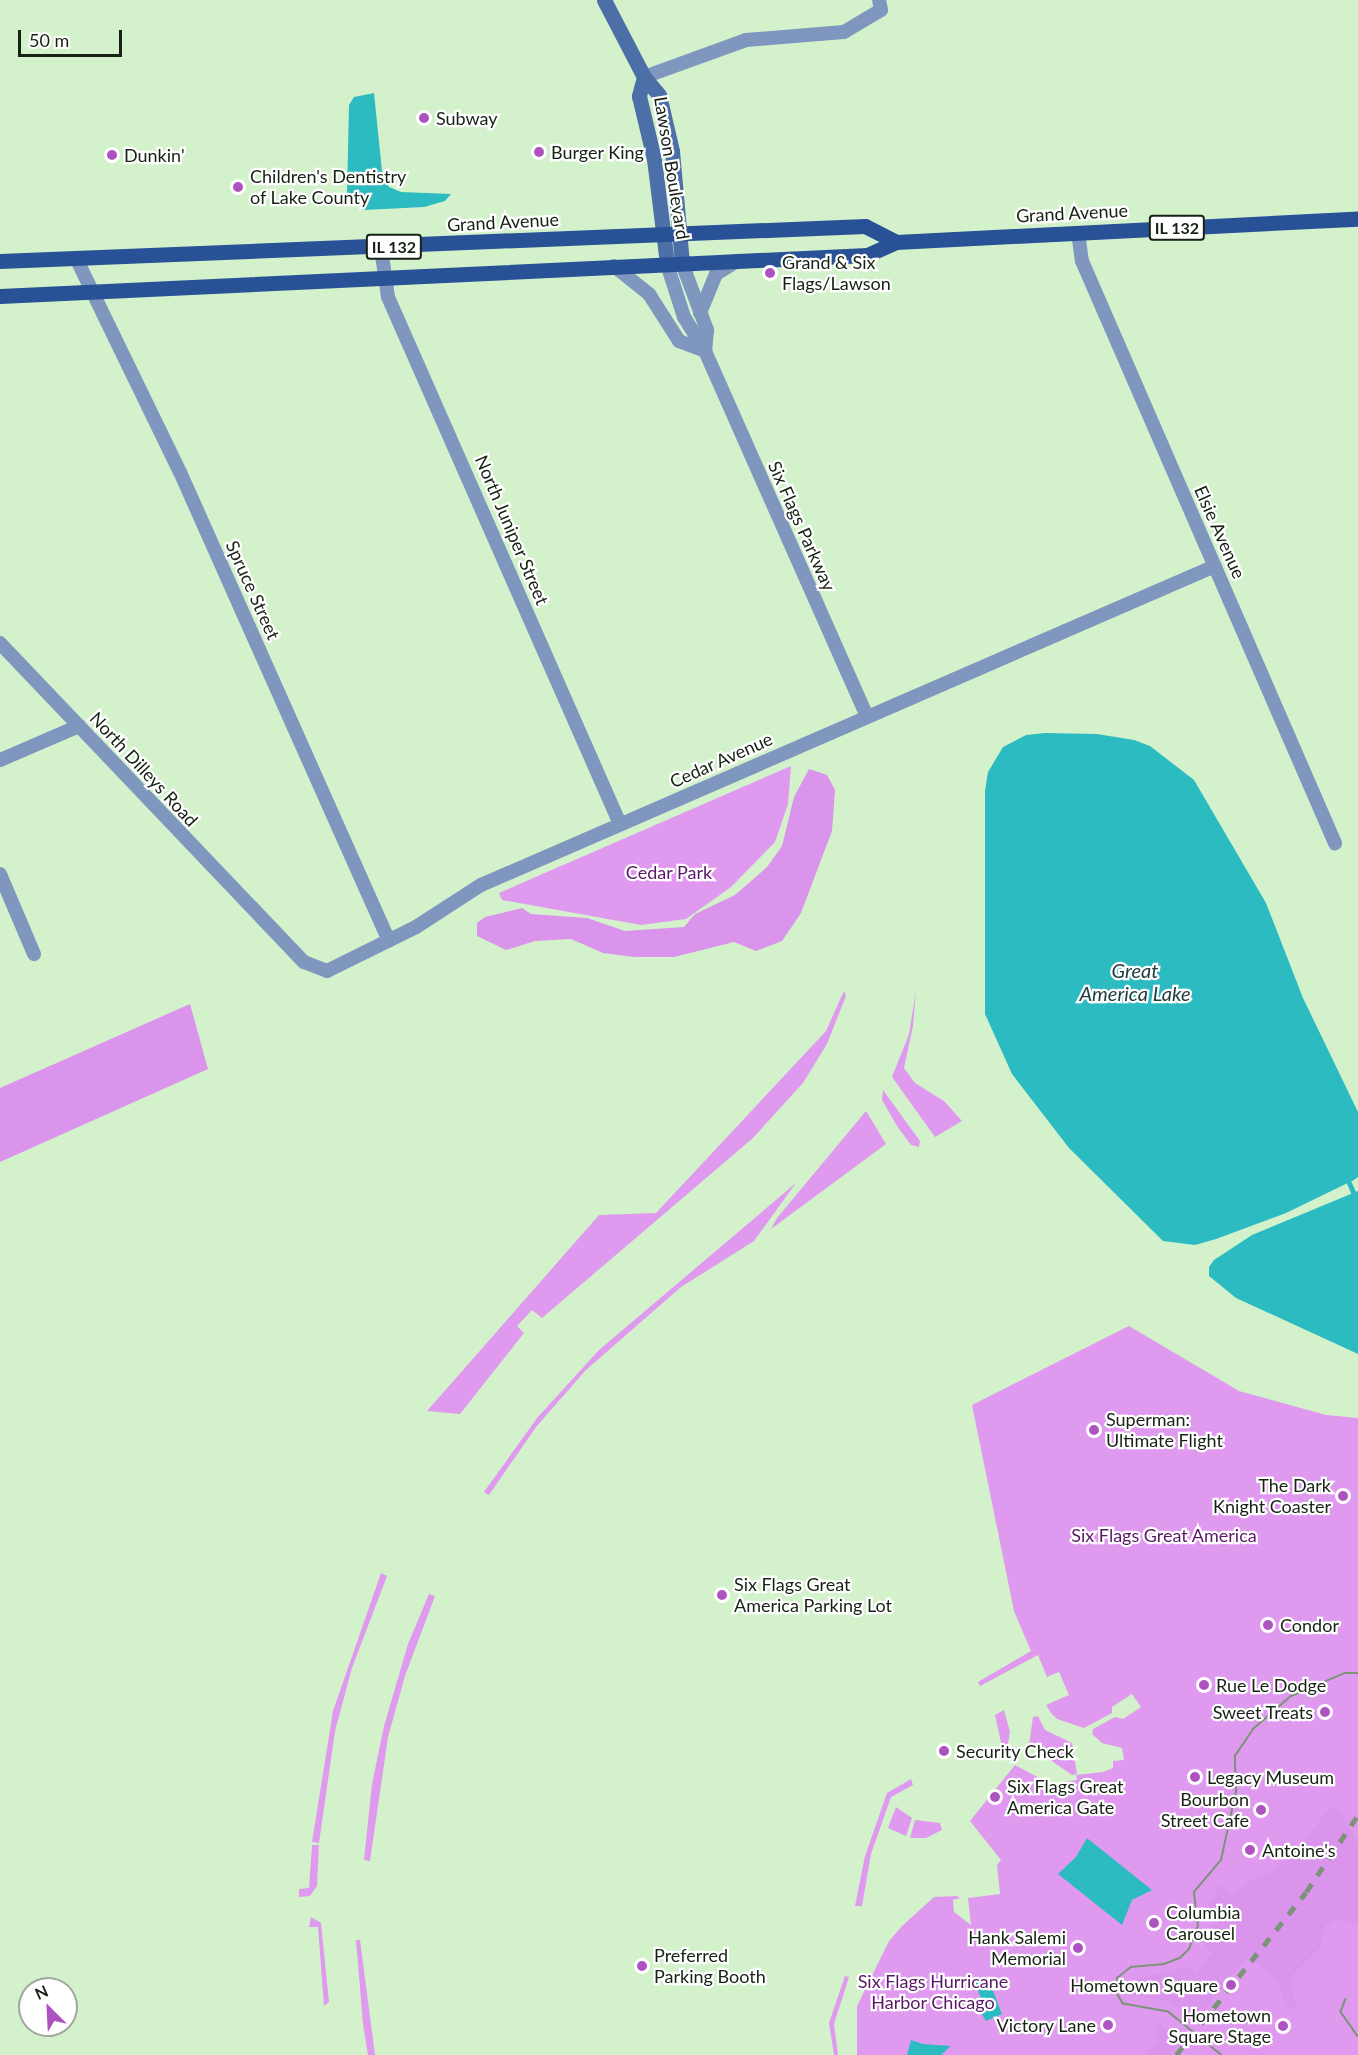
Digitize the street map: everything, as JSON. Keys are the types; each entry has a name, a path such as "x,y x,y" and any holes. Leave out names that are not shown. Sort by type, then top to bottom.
{"main road":[{"name":"Grand Avenue","path":"0,296 867,255 896,242 1358,219"},
{"name":"Grand Avenue","path":"0,261 381,248 865,226 896,242"}],"street":[{"name":"Lawson Boulevard","path":"604,0 644,78 659,95 664,114 679,233 675,263"},
{"path":"644,78 746,40 844,32 880,5"},
{"name":"Lawson Boulevard","path":"644,78 639,96 654,159 662,234 675,263"},
{"name":"Elsie Avenue","path":"1078,233 1082,261 1335,843"},
{"name":"North Juniper Street","path":"381,248 388,297 620,824"},
{"name":"Spruce Street","path":"76,258 185,483 389,941"},
{"path":"700,313 716,274 738,261"},
{"name":"Six Flags Parkway","path":"675,263 707,330 705,351"},
{"name":"Six Flags Parkway","path":"675,263 684,317 705,351 867,717"},
{"path":"614,266 649,294 679,340 705,351"},
{"name":"Cedar Avenue","path":"263,920 304,962 327,971 389,941 481,885 1215,566"},
{"name":"North Dilleys Road","path":"0,643 263,920"},
{"path":"0,760 79,726"},
{"path":"0,874 34,954"}],"green space":[{"name":"Cedar Park","path":"791,766 788,804 775,842 731,887 686,919 641,925 502,900 499,893"},
{"path":"844,991 846,996 827,1044 803,1083 753,1138 542,1318 532,1310 517,1326 524,1333 460,1414 427,1411 599,1215 656,1213 826,1031"},
{"path":"916,991 913,1026 904,1068 915,1083 944,1101 962,1121 935,1137 892,1077 909,1034"},
{"path":"883,1090 920,1141 919,1147 911,1145 897,1126 882,1100"},
{"path":"866,1111 886,1144 771,1229 777,1218"},
{"path":"796,1183 754,1241 681,1287 586,1370 536,1427 489,1495 484,1492 537,1418 599,1350"},
{"name":"Six Flags Great America","path":"1129,1326 1239,1391 1326,1415 1358,1418 1358,2055 857,2055 857,2006 889,1941 902,1926 934,1897 957,1896 960,1898 953,1900 954,1912 971,1925 968,1898 1000,1894 997,1865 1001,1860 970,1821 1015,1765 1058,1788 1063,1782 1077,1780 1076,1775 1103,1772 1113,1768 1113,1761 1124,1760 1122,1748 1102,1743 1092,1734 1093,1729 1115,1717 1123,1719 1141,1707 1132,1694 1112,1707 1112,1713 1084,1728 1057,1719 1051,1713 1046,1705 1069,1695 1059,1672 1047,1677 1038,1655 980,1686 978,1682 1031,1651 1014,1611 972,1405"},
{"path":"381,1573 387,1576 352,1668 335,1731 319,1843 312,1842 333,1711"},
{"path":"429,1594 435,1596 405,1676 388,1737 370,1861 364,1860 372,1784 384,1726 408,1644"},
{"path":"1004,1710 1010,1732 1005,1761 995,1715"},
{"path":"1038,1716 1045,1730 1072,1743 1077,1774 1072,1775 1029,1745 1033,1717"},
{"path":"911,1779 913,1785 891,1797 871,1854 862,1906 855,1906 865,1856 887,1793"},
{"path":"896,1807 912,1818 906,1836 888,1828"},
{"path":"915,1820 940,1823 942,1830 926,1838 910,1838"},
{"path":"312,1845 319,1845 317,1886 310,1896 299,1897 299,1889 309,1888"},
{"path":"311,1917 321,1923 329,2002 324,2006 318,1927 309,1927"},
{"path":"356,1940 360,1940 375,2055 368,2055"},
{"path":"845,1976 849,1977 834,2024 838,2055 834,2055 829,2023"}],"shaded area":[{"path":"809,769 827,775 835,790 832,831 801,913 782,941 756,951 734,942 674,957 634,957 603,953 571,939 535,941 506,950 477,936 477,923 485,917 522,908 531,914 587,918 625,931 684,927 695,914 735,895 767,867 782,846 794,797"},
{"path":"190,1004 208,1069 0,1162 0,1088"},
{"path":"1330,1808 1338,1810 1358,1843 1358,1926 1338,1919 1325,1926 1320,1948 1291,1977 1296,2009 1286,2007 1277,1981 1248,1956 1196,2020 1166,2000 1135,1996 1130,1987 1137,1979 1188,1967 1196,1973 1212,1953 1205,1946 1208,1925 1214,1925 1208,1904 1220,1885 1217,1882 1233,1896 1246,1883 1270,1872 1301,1844"},
{"path":"1159,2023 1182,2039 1170,2055 1147,2055 1157,2041 1155,2026"}],"water":[{"path":"374,93 382,171 389,187 401,192 451,194 445,201 424,207 364,210 347,194 349,105 354,97"},
{"name":"Great America Lake","path":"1097,734 1134,740 1150,746 1194,780 1266,903 1303,998 1358,1112 1358,1177 1354,1180 1286,1213 1216,1239 1195,1245 1163,1241 1069,1148 1012,1074 985,1014 985,791 988,772 1003,747 1026,735"},
{"path":"1358,1191 1358,1354 1236,1298 1209,1276 1209,1267 1214,1260 1252,1235"},
{"path":"1087,1838 1152,1890 1132,1900 1122,1925 1058,1874 1076,1857"},
{"path":"988,1978 1002,2014 986,2021 973,2000 981,1998 975,1983"},
{"path":"911,2040 923,2044 951,2046 941,2055 907,2055"}],"waterway":[{"path":"1349,1182 1354,1193"}],"tram line":[{"path":"1221,2055 1168,2012 1123,2004 1117,1994 1117,1978 1131,1967 1164,1964 1180,1958 1189,1949 1198,1926 1194,1892 1221,1860 1236,1791 1235,1756 1253,1729 1291,1696 1345,1673 1358,1673"},
{"path":"1346,1999 1341,2012 1358,2036"}],"railway":[{"path":"1176,2055 1306,1892 1358,1815"}],"place":[{"name":"Subway","path":"424,118"},
{"name":"Burger King","path":"539,152"},
{"name":"Dunkin'","path":"112,155"},
{"name":"Children's Dentistry of Lake County","path":"238,187"},
{"name":"Grand & Six Flags/Lawson","path":"770,273"},
{"name":"Superman: Ultimate Flight","path":"1094,1430"},
{"name":"The Dark Knight Coaster","path":"1343,1496"},
{"name":"Six Flags Great America Parking Lot","path":"722,1595"},
{"name":"Condor","path":"1268,1625"},
{"name":"Rue Le Dodge","path":"1204,1685"},
{"name":"Sweet Treats","path":"1325,1712"},
{"name":"Security Check","path":"944,1751"},
{"name":"Legacy Museum","path":"1195,1777"},
{"name":"Six Flags Great America Gate","path":"995,1797"},
{"name":"Bourbon Street Cafe","path":"1261,1810"},
{"name":"Antoine's","path":"1250,1850"},
{"name":"Columbia Carousel","path":"1154,1923"},
{"name":"Hank Salemi Memorial","path":"1078,1948"},
{"name":"Preferred Parking Booth","path":"642,1966"},
{"name":"Hometown Square","path":"1231,1985"},
{"name":"Victory Lane","path":"1108,2025"},
{"name":"Hometown Square Stage","path":"1283,2026"}],"park label":[{"name":"Six Flags Hurricane Harbor Chicago","path":"933,1992"}]}
